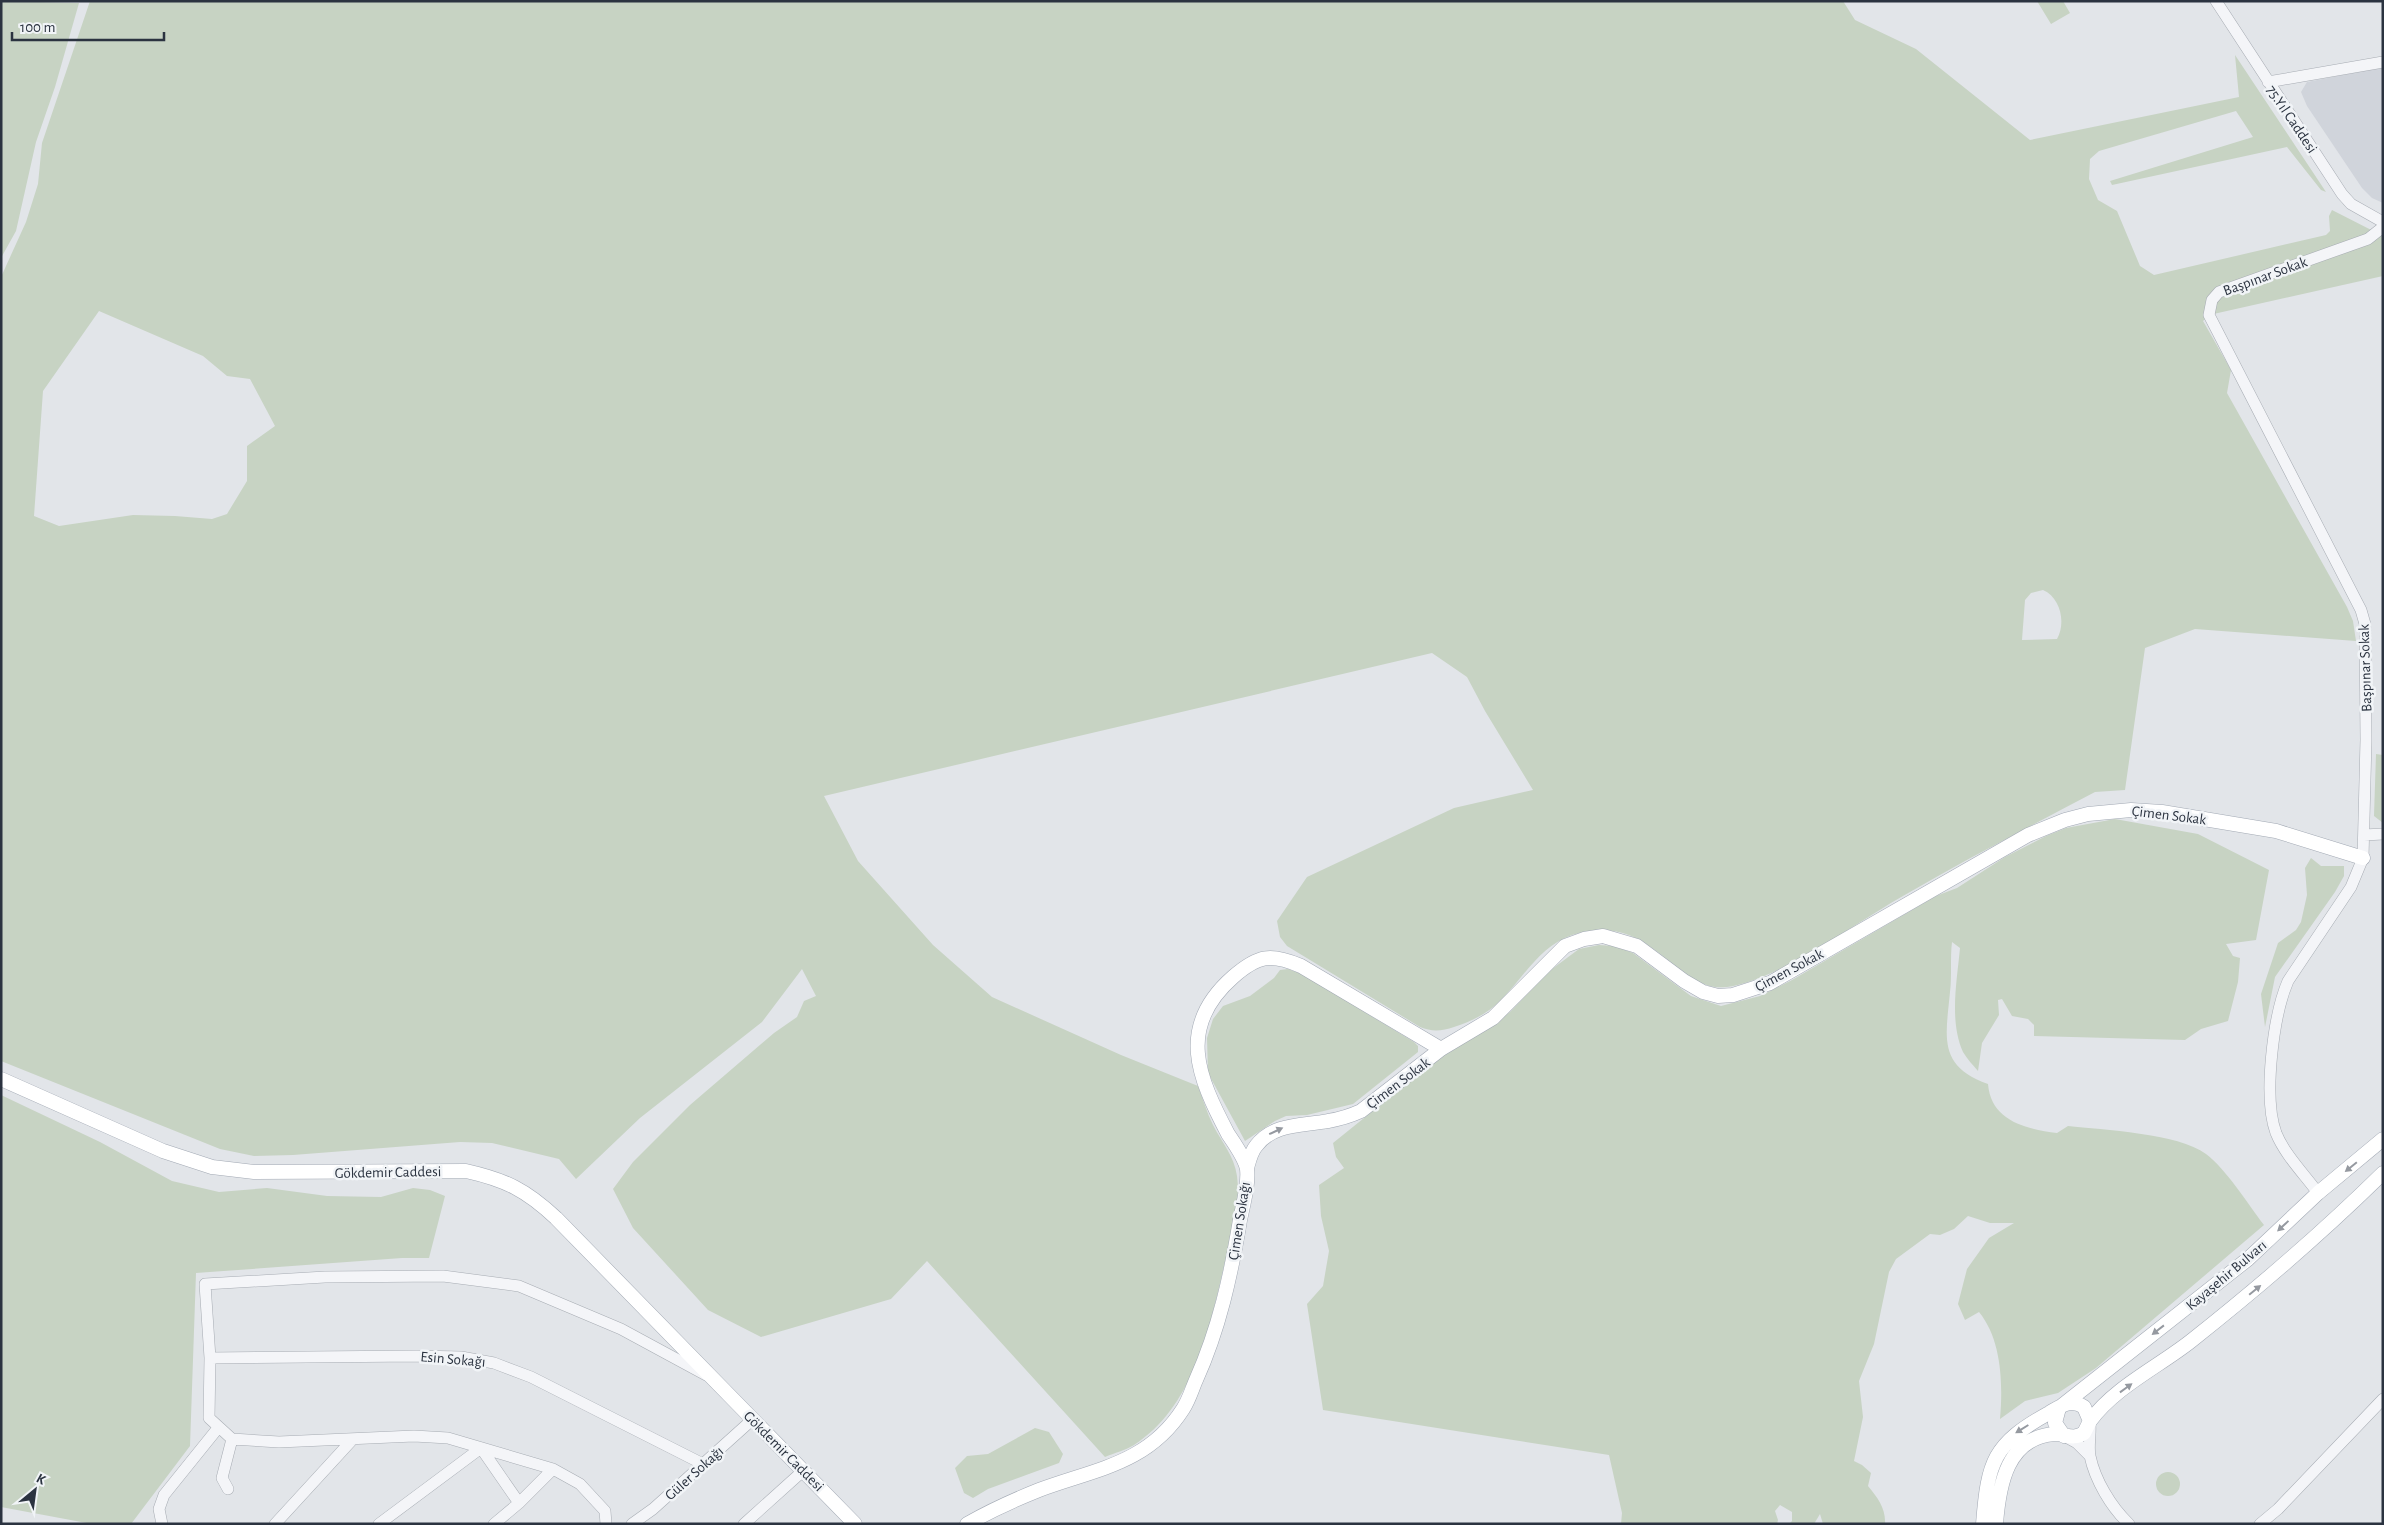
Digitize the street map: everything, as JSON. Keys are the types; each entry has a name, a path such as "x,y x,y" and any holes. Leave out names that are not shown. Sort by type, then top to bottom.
{"main road":[{"name":"Çimen Sokak","path":"1247,1168 1254,1147 1265,1137 1290,1126 1327,1121 1361,1111 1441,1049 1493,1018 1565,946 1584,939 1603,936 1637,946 1684,981 1703,992 1718,996 1733,995 1770,983 2010,844 2049,826 2088,814 2131,810 2240,824 2298,836 2341,853 2362,858"},
{"name":"Çimen Sokağı","path":"967,1524 1037,1491 1136,1456 1169,1427 1184,1408 1205,1360 1220,1317 1236,1248 1247,1168 1207,1094 1197,1057 1199,1027 1206,1010 1218,991 1249,966 1264,958 1276,956 1301,966 1441,1049"},
{"name":"Gökdemir Caddesi","path":"1,1079 163,1151 212,1167 254,1172 466,1171 494,1177 516,1187 535,1198 556,1218 712,1379 804,1470 851,1522"},
{"name":"Kayaşehir Bulvarı","path":"1983,1524 1989,1473 2007,1441 2015,1433 2064,1404 2248,1259 2318,1193 2383,1139"},
{"name":"Kayaşehir Bulvarı","path":"2090,1423 2102,1406 2184,1347 2258,1288 2383,1173"},
{"path":"1996,1524 2002,1478 2016,1454 2032,1440 2052,1435 2064,1436 2080,1436 2090,1423 2088,1411 2080,1404 2069,1402 2064,1404 2055,1417 2057,1428 2064,1436"}],"street":[{"name":"75.Yıl Caddesi","path":"2216,1 2342,194 2351,204 2383,222"},
{"path":"2268,82 2383,62"},
{"name":"Başpınar Sokak","path":"2318,1193 2289,1156 2277,1134 2270,1113 2271,1070 2282,996 2288,981 2351,887 2362,858 2367,644 2363,617 2209,315 2212,300 2219,292 2368,240 2383,226"},
{"path":"2364,835 2383,834"},
{"name":"Gökdemir Caddesi","path":"218,1428 209,1418 210,1358 205,1284 325,1277 443,1276 520,1286 621,1329 712,1379"},
{"name":"Esin Sokağı","path":"210,1358 417,1356 462,1357 494,1363 531,1377 704,1464"},
{"path":"2260,1524 2278,1509 2383,1399"},
{"name":"Güler Sokağı","path":"632,1524 653,1509 753,1419"},
{"path":"2090,1423 2090,1456 2096,1474 2114,1507 2129,1524"},
{"path":"162,1524 159,1509 164,1494 218,1428 232,1439 279,1442 414,1436 448,1438 553,1470 580,1484 605,1511 606,1524"},
{"path":"2064,1436 2077,1443 2090,1456"},
{"path":"228,1489 222,1478 232,1439"},
{"path":"275,1524 353,1439"},
{"path":"481,1448 519,1503"},
{"path":"379,1524 481,1448"},
{"path":"494,1524 553,1470"},
{"path":"744,1524 804,1470"}],"shaded area":[{"path":"2383,67 2383,203 2372,198 2362,188 2307,106 2301,92 2307,82"}],"green space":[{"path":"1,1 79,3 55,87 36,142 16,231 1,258"},
{"path":"90,1 1843,1 1855,20 1916,49 2030,140 2239,97 2235,55 2326,192 2321,190 2287,147 2112,185 2110,181 2253,137 2236,111 2099,151 2090,159 2089,179 2098,200 2117,211 2140,266 2154,275 2326,235 2330,231 2329,216 2332,210 2383,236 2383,276 2209,315 2203,321 2231,370 2227,393 2347,607 2353,621 2356,641 2195,629 2145,648 2125,790 2095,792 1951,869 1884,907 1817,949 1770,974 1727,987 1708,985 1691,978 1642,942 1623,933 1600,930 1572,935 1561,940 1541,955 1491,1009 1467,1022 1441,1030 1429,1030 1420,1027 1287,946 1280,937 1277,921 1307,877 1454,808 1533,790 1485,711 1467,677 1432,653 824,796 858,861 933,945 992,997 1121,1055 1198,1086 1216,1131 1233,1162 1238,1187 1235,1221 1212,1316 1196,1365 1171,1410 1154,1429 1134,1445 1105,1457 927,1261 891,1299 761,1337 708,1310 633,1228 613,1189 633,1162 690,1105 774,1033 797,1017 804,1001 816,996 802,969 762,1022 640,1118 576,1179 559,1159 492,1143 460,1142 293,1155 254,1156 220,1149 1,1061 1,277 26,222 38,184 42,143","holes":["99,311 203,356 227,376 250,379 275,426 247,446 247,481 227,514 212,519 133,515 59,526 34,516 43,391","2043,590 2058,605 2061,619 2060,633 2057,639 2022,640 2025,600 2031,593"]},
{"path":"2037,1 2063,1 2070,13 2051,24"},
{"path":"2376,754 2383,755 2383,823 2374,816"},
{"path":"2115,819 2198,834 2269,870 2256,940 2226,944 2233,956 2240,958 2238,982 2228,1021 2201,1029 2185,1040 2034,1036 2034,1025 2028,1019 2012,1016 2002,999 1998,1000 1999,1015 1982,1043 1978,1071 1963,1052 1956,1027 1955,1001 1960,948 1952,942 1951,986 1947,1022 1948,1048 1960,1068 1972,1077 1988,1084 1996,1107 2012,1121 2034,1129 2057,1133 2068,1126 2159,1137 2178,1141 2206,1154 2214,1160 2237,1187 2264,1225 2096,1368 2058,1393 2025,1401 2000,1419 2001,1378 1997,1349 1987,1323 1979,1312 1965,1320 1958,1304 1967,1269 1989,1238 2014,1223 1990,1223 1968,1216 1954,1229 1940,1235 1930,1234 1896,1259 1889,1272 1874,1344 1859,1381 1863,1417 1854,1461 1871,1473 1868,1486 1881,1504 1885,1524 1823,1524 1820,1514 1814,1524 1789,1524 1792,1521 1792,1512 1780,1505 1775,1511 1778,1520 1777,1524 1621,1524 1622,1513 1609,1455 1323,1410 1307,1304 1323,1286 1329,1251 1321,1216 1319,1185 1344,1168 1336,1157 1333,1143 1451,1048 1488,1029 1510,1012 1548,972 1579,949 1599,945 1614,946 1633,953 1691,996 1721,1006 1760,996 1792,980 1936,896 1957,888 2005,857 2046,836 2066,828"},
{"path":"2311,858 2321,866 2344,866 2344,876 2335,892 2275,977 2265,1027 2261,994 2278,943 2296,930 2301,922 2307,895 2305,868"},
{"path":"1288,969 1302,974 1414,1042 1418,1046 1418,1052 1353,1104 1307,1115 1286,1116 1245,1141 1208,1073 1207,1038 1213,1019 1223,1006 1250,996 1274,978 1280,970"},
{"path":"1,1095 100,1142 172,1181 219,1192 267,1188 327,1196 381,1197 413,1188 430,1190 445,1196 429,1258 402,1258 196,1273 190,1446 131,1524 92,1524 1,1507"},
{"path":"1035,1428 1049,1432 1063,1454 1059,1463 988,1489 973,1498 964,1493 955,1468 967,1456 988,1454"},
{"path":"2168,1472 2176,1476 2180,1484 2176,1492 2168,1496 2160,1492 2156,1484 2160,1476"}]}
